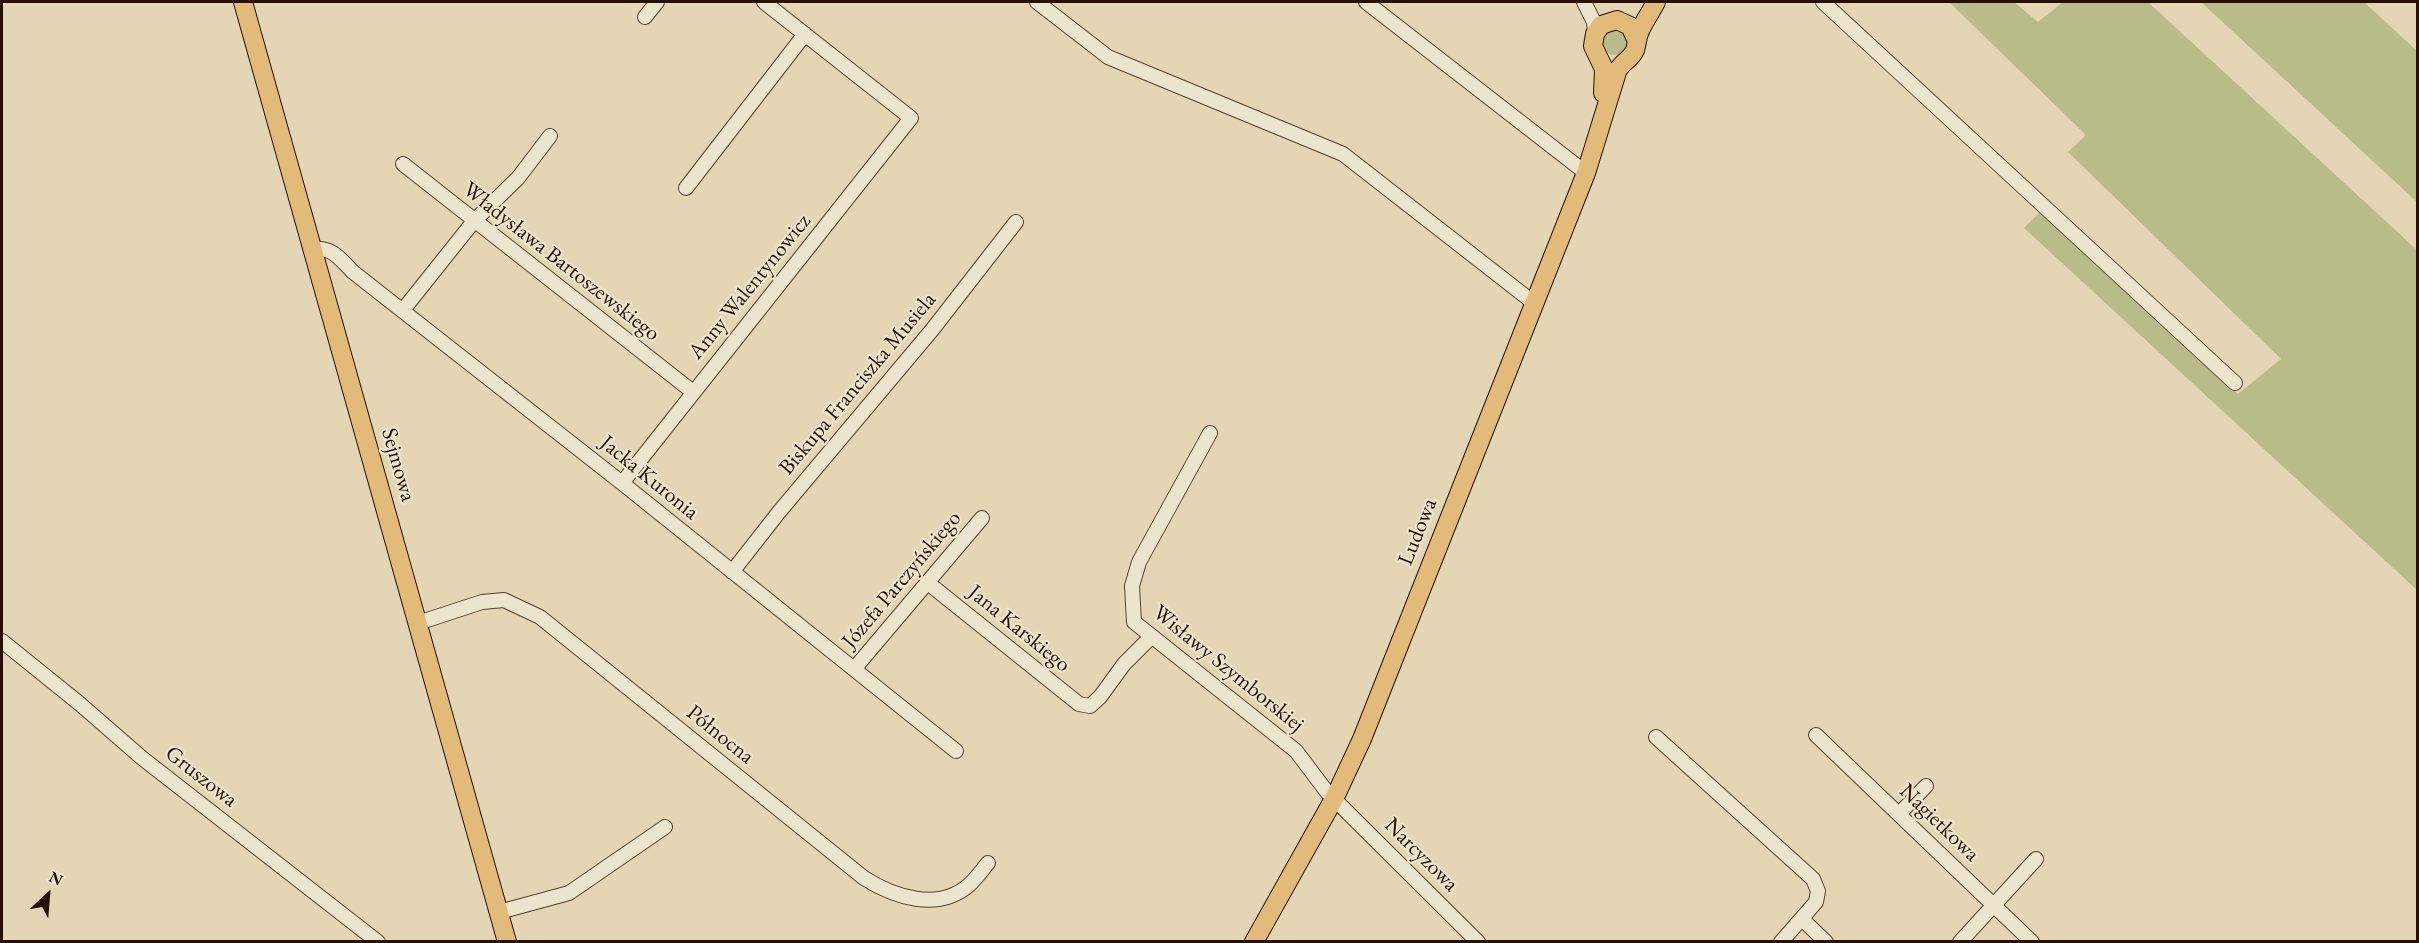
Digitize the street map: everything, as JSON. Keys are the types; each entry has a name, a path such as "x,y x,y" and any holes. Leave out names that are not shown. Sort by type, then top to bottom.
{"main road":[{"name":"Sejmowa","path":"243,2 507,942"},
{"name":"Ludowa","path":"1601,128 1604,69 1593,46 1595,34 1601,25 1640,16 1656,2"},
{"name":"Ludowa","path":"1254,942 1335,797 1366,728 1586,173 1617,72 1622,63 1630,58 1635,49 1636,39 1656,2"},
{"path":"1617,21 1630,26 1636,39"},
{"path":"1599,57 1610,63 1622,63"}],"street":[{"path":"645,17 657,2"},
{"path":"686,188 805,34 764,2"},
{"path":"1037,2 1108,57 1317,142 1349,158 1534,303"},
{"path":"1366,2 1586,173"},
{"path":"1584,2 1594,22 1595,34"},
{"path":"1592,2 1603,17 1617,21"},
{"path":"1823,2 2235,383"},
{"name":"Anny Walentynowicz","path":"622,483 911,118 805,34"},
{"path":"403,310 474,221 518,178 550,136"},
{"name":"Władysława Bartoszewskiego","path":"403,164 693,392"},
{"name":"Biskupa Franciszka Musiela","path":"732,572 779,512 932,330 1016,222"},
{"name":"Jacka Kuronia","path":"312,249 330,250 353,272 622,483 956,751"},
{"name":"Wisławy Szymborskiej","path":"1210,433 1139,562 1134,575 1132,597 1134,622 1296,752 1326,792 1335,797"},
{"name":"Józefa Parczyńskiego","path":"854,669 982,518"},
{"name":"Jana Karskiego","path":"927,583 1085,707 1090,706 1100,697 1124,664 1150,637"},
{"name":"Północna","path":"418,623 482,602 504,600 540,617 864,878 893,893 912,899 932,900 946,897 970,885 988,863"},
{"name":"Gruszowa","path":"2,641 142,758 378,942"},
{"name":"Nagietkowa","path":"1816,735 2032,942"},
{"path":"1656,736 1813,879 1818,891 1816,902 1781,942"},
{"path":"1899,814 1926,786"},
{"name":"Narcyzowa","path":"1335,797 1478,942"},
{"path":"499,912 569,893 665,827"},
{"path":"1960,942 2036,859"},
{"path":"1802,919 1826,942"}],"green space":[{"path":"1949,2 2014,2 2038,22 2063,2 2148,2 2417,250 2417,590 2024,228 2040,212 2238,394 2281,359 2068,152 2086,135"},
{"path":"2201,2 2364,2 2417,51 2417,202"},
{"path":"1615,29 1624,33 1628,42 1624,51 1615,55 1606,51 1602,42 1606,33"}]}
